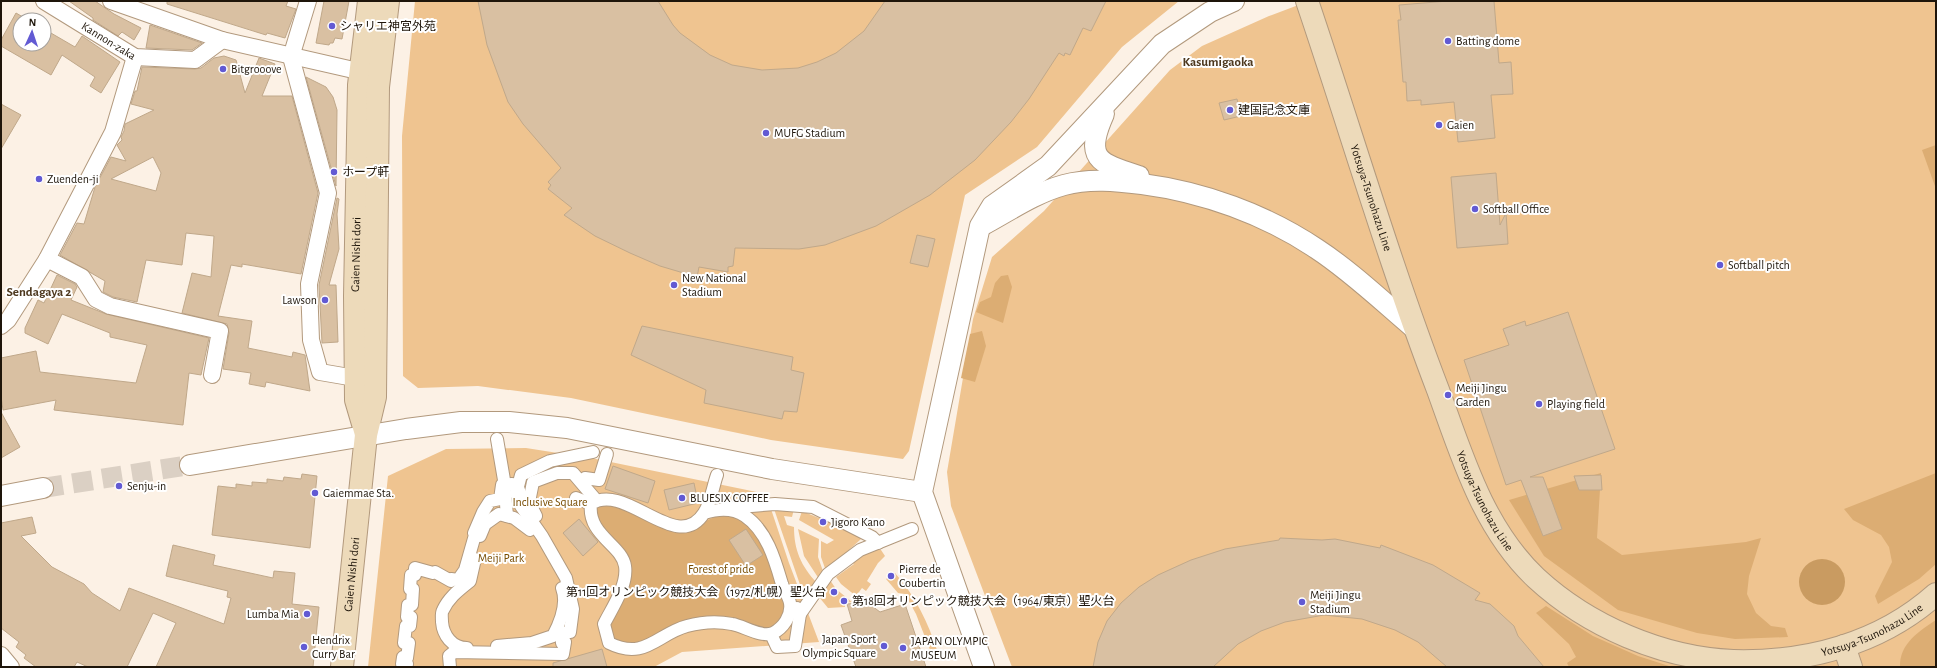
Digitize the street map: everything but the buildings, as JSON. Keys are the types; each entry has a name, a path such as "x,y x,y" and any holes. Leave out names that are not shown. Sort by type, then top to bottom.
{"main road":[{"path":"369,1 370,74"},
{"path":"370,74 388,1"},
{"name":"Yotsuya-Tsunohazu Line","path":"1307,1 1415,329 1479,499 1505,541 1535,577 1572,606 1607,627 1643,642 1691,656 1723,660 1766,662 1802,658 1844,646 1890,627 1922,606 1936,594"},
{"name":"Gaien Nishi dori","path":"366,435 356,400 356,229 370,74"},
{"name":"Gaien Nishi dori","path":"342,667 366,435 375,398 375,230 370,74"},
{"path":"1844,646 1851,667"}],"street":[{"name":"Kannon-zaka","path":"44,1 135,57 195,60 222,40"},
{"path":"111,1 222,40 370,74"},
{"path":"308,1 291,57 328,193 309,284 311,340 320,372 356,378"},
{"path":"984,667 922,492 980,226 992,206 1048,166 1162,44 1210,12 1234,1"},
{"path":"1,326 8,320 47,259 113,132 135,57"},
{"path":"1109,101 1096,131 1094,140 1095,148 1101,160 1114,168 1254,215 1316,248 1350,274 1415,329"},
{"path":"980,226 1041,194 1082,181 1136,184 1194,194"},
{"path":"47,259 82,277 96,299 110,306 220,331 212,375"},
{"path":"190,465 366,435 461,422 540,425 649,444 772,469 922,492"},
{"path":"498,439 505,485 507,516"},
{"path":"450,667 449,656 454,652 563,654 565,642 562,643 561,633 570,632 573,610 566,578 532,521 522,517 515,493 521,475 550,461 593,452"},
{"path":"584,485 586,478 599,480 607,454"},
{"path":"532,521 499,514 485,524 475,545 474,567 470,581 453,595 441,612 443,632 450,642 462,648 488,647 532,643 554,636 562,619 564,593 550,555 532,521 529,502 533,482 557,473 573,473 584,485 593,502 589,515 603,537 620,555 625,566 623,584 604,624 609,643 622,649 640,648 660,641 681,628 704,622 733,624 757,632 771,634 782,628 788,618 828,574 860,550 912,529"},
{"path":"576,498 593,502 608,498 680,528 689,526 704,512 717,475"},
{"path":"406,667 406,664 402,664 403,657 407,658 408,643 404,643 406,626 410,626 411,617 407,617 408,605 412,605 413,589 410,589 411,575 415,575 415,568 435,572 451,581 451,579 458,580 465,570 475,534 474,533 483,512 490,501 500,499 502,485 512,484 517,488"},
{"path":"1,496 43,488"},
{"path":"704,512 722,508 776,504 812,507 872,537 878,543"},
{"path":"722,508 744,515 758,529 773,554 790,604 795,611 795,646 777,647 771,634"},
{"path":"435,574 453,595"},
{"path":"446,667 445,648 450,642"},
{"path":"1,655 11,667"}],"green space":[{"name":"New National Stadium","path":"415,1 1179,1 1122,47 1037,147 965,195 909,451 903,459 771,440 571,398 478,386 418,388 403,376 402,136"},
{"name":"Meiji Jingu Garden","path":"1309,1 1936,1 1936,667 1012,667 951,506 947,472 973,319 992,257 1044,211 1170,70 1202,46 1269,16"},
{"path":"1936,145 1936,189 1922,150"},
{"path":"1008,275 1012,287 1003,323 976,312 980,302 991,297 995,283 1001,276"},
{"path":"982,331 986,346 975,382 961,378 970,334"},
{"name":"Meiji Park","path":"526,448 596,459 766,494 789,563 819,642 682,652 654,667 368,667 388,476 446,449"},
{"path":"1601,473 1597,538 1622,555 1746,542 1761,538 1749,576 1747,594 1756,613 1771,626 1785,628 1788,637 1735,639 1697,633 1618,610 1544,556 1509,500"},
{"path":"1936,473 1936,564 1919,579 1878,604 1875,596 1892,562 1889,547 1881,535 1853,520 1844,509"},
{"name":"Forest of pride","path":"611,502 676,533 691,530 701,523 722,514 735,515 757,533 768,552 786,608 783,621 772,630 716,618 639,647 612,640 610,629 611,619 628,581 630,560 594,517 595,507"},
{"path":"773,506 794,509 792,517 784,516 787,525 794,527 795,543 803,564 811,577 817,583 807,605"},
{"path":"802,511 855,533 861,539 826,571 821,557 821,541 827,544 834,540 799,520"},
{"path":"798,529 819,539 818,557 824,574 819,579 804,556"},
{"path":"873,550 881,550 885,556 878,563 867,581 871,584 866,591 862,588 856,596 841,584 836,577 854,564 849,560"},
{"path":"895,573 921,610 938,653 932,655 916,614 905,594 898,593 886,579"},
{"path":"830,580 836,589 852,602 845,603 845,607 828,608 819,597 821,591"},
{"path":"1546,606 1593,636 1638,656 1672,667 1569,667 1567,663 1576,657 1569,644 1536,613"},
{"path":"1936,620 1936,667 1900,667 1906,645 1923,629"}],"shaded area":[{"path":"1827,559 1839,565 1844,573 1844,591 1839,599 1831,604 1817,605 1805,599 1800,591 1799,577 1805,565 1813,560"}],"tunnel":[{"path":"43,488 190,465"}],"place":[{"name":"シャリエ神宮外苑","path":"332,26"},
{"name":"Batting dome","path":"1448,41"},
{"name":"Bitgrooove","path":"223,69"},
{"name":"建国記念文庫","path":"1230,110"},
{"name":"Gaien","path":"1439,125"},
{"name":"MUFG Stadium","path":"766,133"},
{"name":"ホープ軒","path":"334,172"},
{"name":"Zuenden-ji","path":"39,179"},
{"name":"Softball Office","path":"1475,209"},
{"name":"Softball pitch","path":"1720,265"},
{"name":"New National Stadium","path":"674,285"},
{"name":"Lawson","path":"325,300"},
{"name":"Meiji Jingu Garden","path":"1448,395"},
{"name":"Playing field","path":"1539,404"},
{"name":"Senju-in","path":"119,486"},
{"name":"Gaiemmae Sta.","path":"315,493"},
{"name":"BLUESIX COFFEE","path":"682,498"},
{"name":"Jigoro Kano","path":"823,522"},
{"name":"Pierre de Coubertin","path":"891,576"},
{"name":"第11回オリンピック競技大会（1972/札幌）聖火台","path":"834,592"},
{"name":"第18回オリンピック競技大会（1964/東京）聖火台","path":"844,601"},
{"name":"Meiji Jingu Stadium","path":"1302,602"},
{"name":"Lumba Mia","path":"307,614"},
{"name":"Japan Sport Olympic Square","path":"884,646"},
{"name":"Hendrix Curry Bar","path":"304,647"},
{"name":"JAPAN OLYMPIC MUSEUM","path":"903,648"}],"district":[{"name":"Kasumigaoka","path":"1218,61"},
{"name":"Sendagaya 2","path":"39,291"}],"park label":[{"name":"Inclusive Square","path":"550,502"}]}
